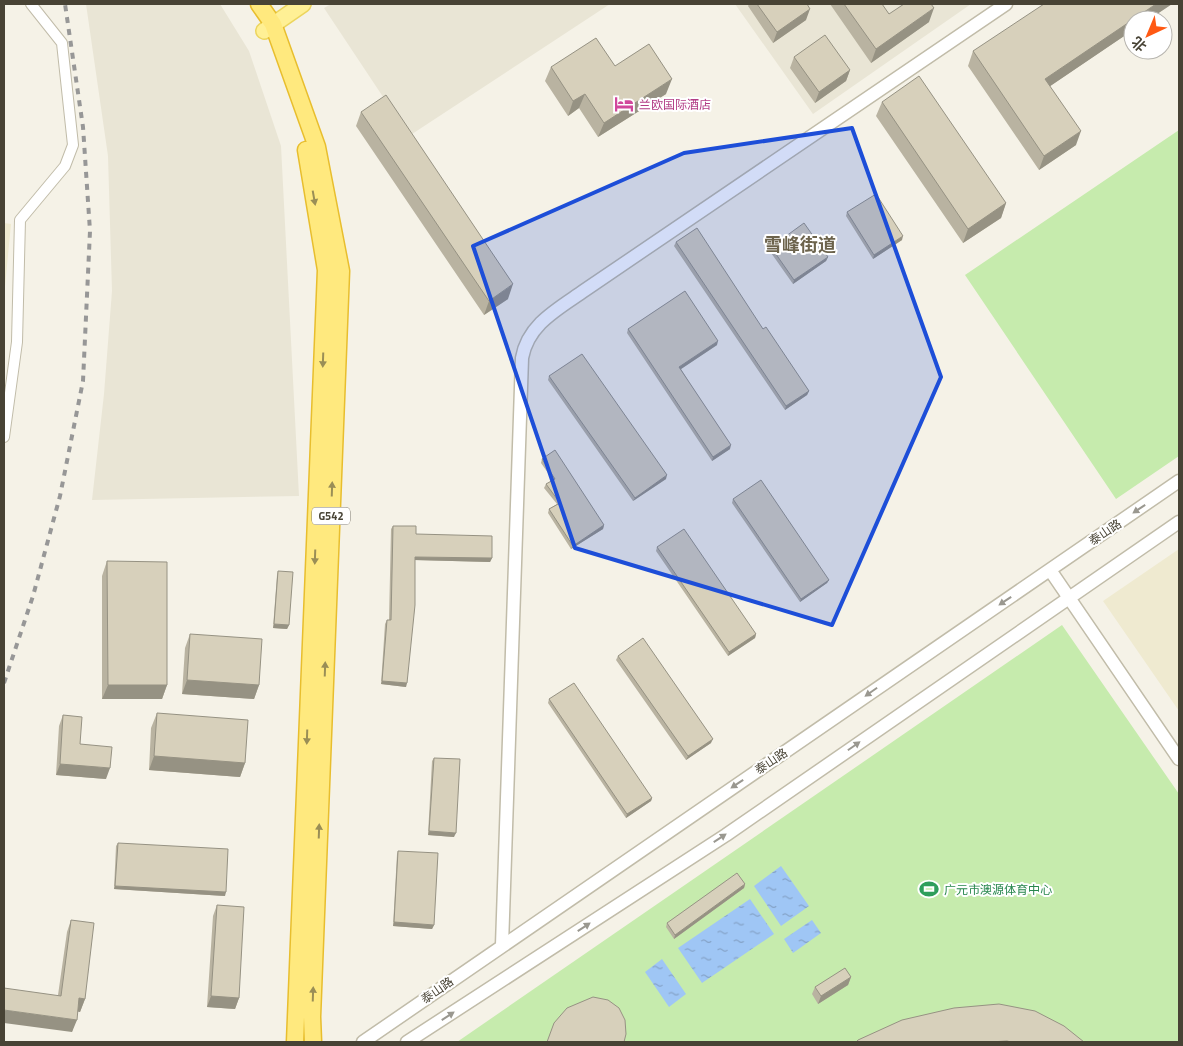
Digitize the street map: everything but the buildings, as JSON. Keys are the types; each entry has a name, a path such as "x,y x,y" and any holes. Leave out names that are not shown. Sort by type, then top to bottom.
{"highway":[{"name":"G542","path":"249,4 265,20 316,147 341,271 312,1042"},
{"name":"G542","path":"265,20 306,152 326,270 295,1042"}],"main road":[{"path":"265,20 286,4"},
{"path":"265,20 303,4"}],"street":[{"path":"4,437 17,342 20,293 20,220 65,166 73,145 62,43 30,4"},
{"path":"502,945 521,368 524,343 533,330 546,318 585,290 1006,4"},
{"name":"泰山路","path":"364,1042 502,945 1179,481"},
{"path":"407,1042 726,834 1179,522"},
{"path":"1050,570 1179,759"}],"highlighted area":[{"path":"852,128 941,377 832,625 575,548 473,246 684,153"}],"shaded area":[{"path":"86,4 220,4 249,51 281,146 299,496 92,500 104,394 112,291 108,156"},
{"path":"331,4 610,4 409,136 324,8"},
{"path":"735,4 971,4 813,114"},
{"path":"4,223 11,224 4,297"},
{"path":"1179,549 1179,711 1103,601"}],"green space":[{"path":"1179,130 1179,456 1116,499 965,275"},
{"name":"广元市澳源体育中心","path":"1062,625 1179,794 1179,1042 457,1042"}],"water":[{"path":"781,866 809,906 781,926 754,886"},
{"path":"750,899 774,934 702,983 678,948"},
{"path":"812,920 821,933 793,953 784,939"},
{"path":"662,959 686,994 669,1007 645,972"}],"railway":[{"path":"4,683 33,596 60,496 83,381 90,231 83,127 65,4"}],"place":[{"name":"兰欧国际酒店","path":"624,104"},
{"name":"广元市澳源体育中心","path":"929,889"}],"district":[{"name":"雪峰街道","path":"800,244"}]}
